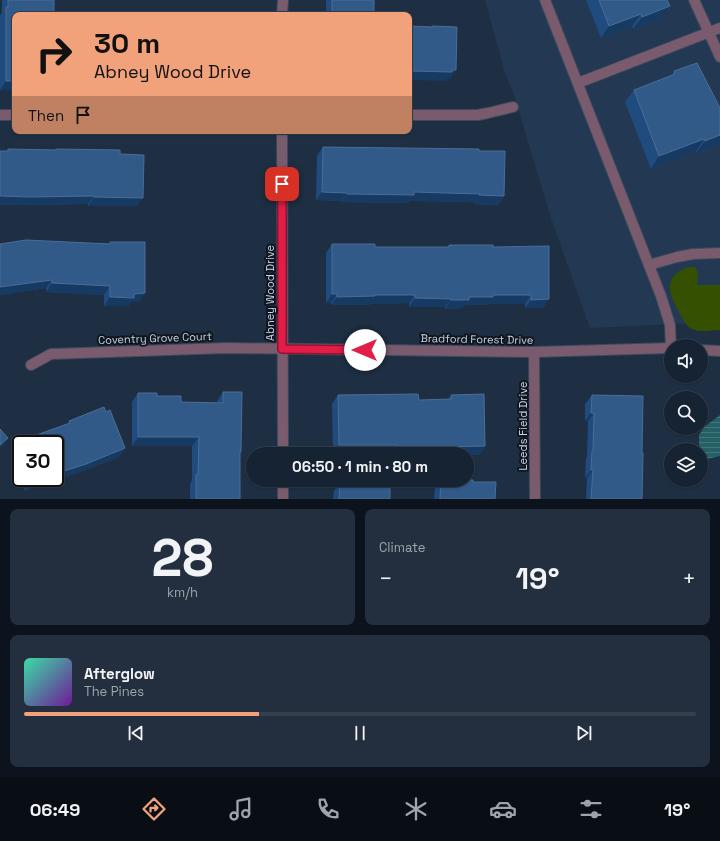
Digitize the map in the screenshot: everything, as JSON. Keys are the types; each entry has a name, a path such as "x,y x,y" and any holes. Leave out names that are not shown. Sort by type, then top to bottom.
{"street":[{"path":"282,12 283,0"},
{"path":"545,0 661,296 670,325 671,339"},
{"path":"694,0 720,57"},
{"path":"578,83 720,28"},
{"path":"412,115 478,115 513,107"},
{"path":"0,115 12,115"},
{"name":"Abney Wood Drive","path":"282,134 283,447"},
{"path":"649,265 672,258 693,254 720,253"},
{"name":"Coventry Grove Court","path":"31,365 51,354 227,348 282,349"},
{"name":"Bradford Forest Drive","path":"282,349 534,352 664,348"},
{"path":"708,350 720,351"},
{"name":"Leeds Field Drive","path":"534,352 535,499"},
{"path":"283,487 284,499"}],"shaded area":[{"path":"485,0 720,0 720,322 590,328 551,218 514,95 505,73"},
{"path":"720,415 720,456 708,459 708,443 699,443 699,435 708,435 708,424"}],"green space":[{"path":"688,267 695,267 698,272 697,285 720,285 720,330 702,331 692,329 684,322 675,305 670,292 671,280 674,275"}],"building":[{"path":"8,0 54,0 54,12 12,12 12,81 6,81 6,7 8,7"},
{"path":"332,0 374,0 374,12 332,12"},
{"path":"599,0 667,0 670,6 642,17 641,14 609,26"},
{"path":"412,26 457,27 456,70 453,70 452,72 412,71"},
{"path":"697,63 720,108 720,135 705,141 704,139 659,156 634,90 675,74 674,71"},
{"path":"323,147 479,149 479,151 505,151 504,196 414,192 414,195 322,192"},
{"path":"8,149 120,150 120,154 144,155 143,198 94,196 0,196 0,151 8,151"},
{"path":"26,240 110,244 110,242 145,242 145,293 134,294 134,298 110,297 110,286 52,283 52,280 0,287 0,244"},
{"path":"332,244 375,244 375,247 449,247 449,245 493,245 493,247 549,246 549,299 531,300 531,295 493,295 493,297 469,297 469,300 415,298 415,295 337,297 337,294 332,294"},
{"path":"223,392 242,392 240,499 196,499 199,437 138,437 138,393 157,393 157,396 181,396 181,402 223,403"},
{"path":"418,394 419,400 452,399 451,395 484,394 485,446 397,447 397,445 339,445 338,395"},
{"path":"592,395 643,396 642,499 591,499 594,413 591,413"},
{"path":"104,407 106,412 110,410 125,448 64,471 64,435 37,435 70,423 69,421"},
{"path":"0,429 8,438 0,445"},
{"path":"474,482 496,482 495,499 440,499 441,487 474,487"},
{"path":"340,487 390,487 390,499 339,499"}],"route":[{"path":"282,184 282,349 365,350"}]}
